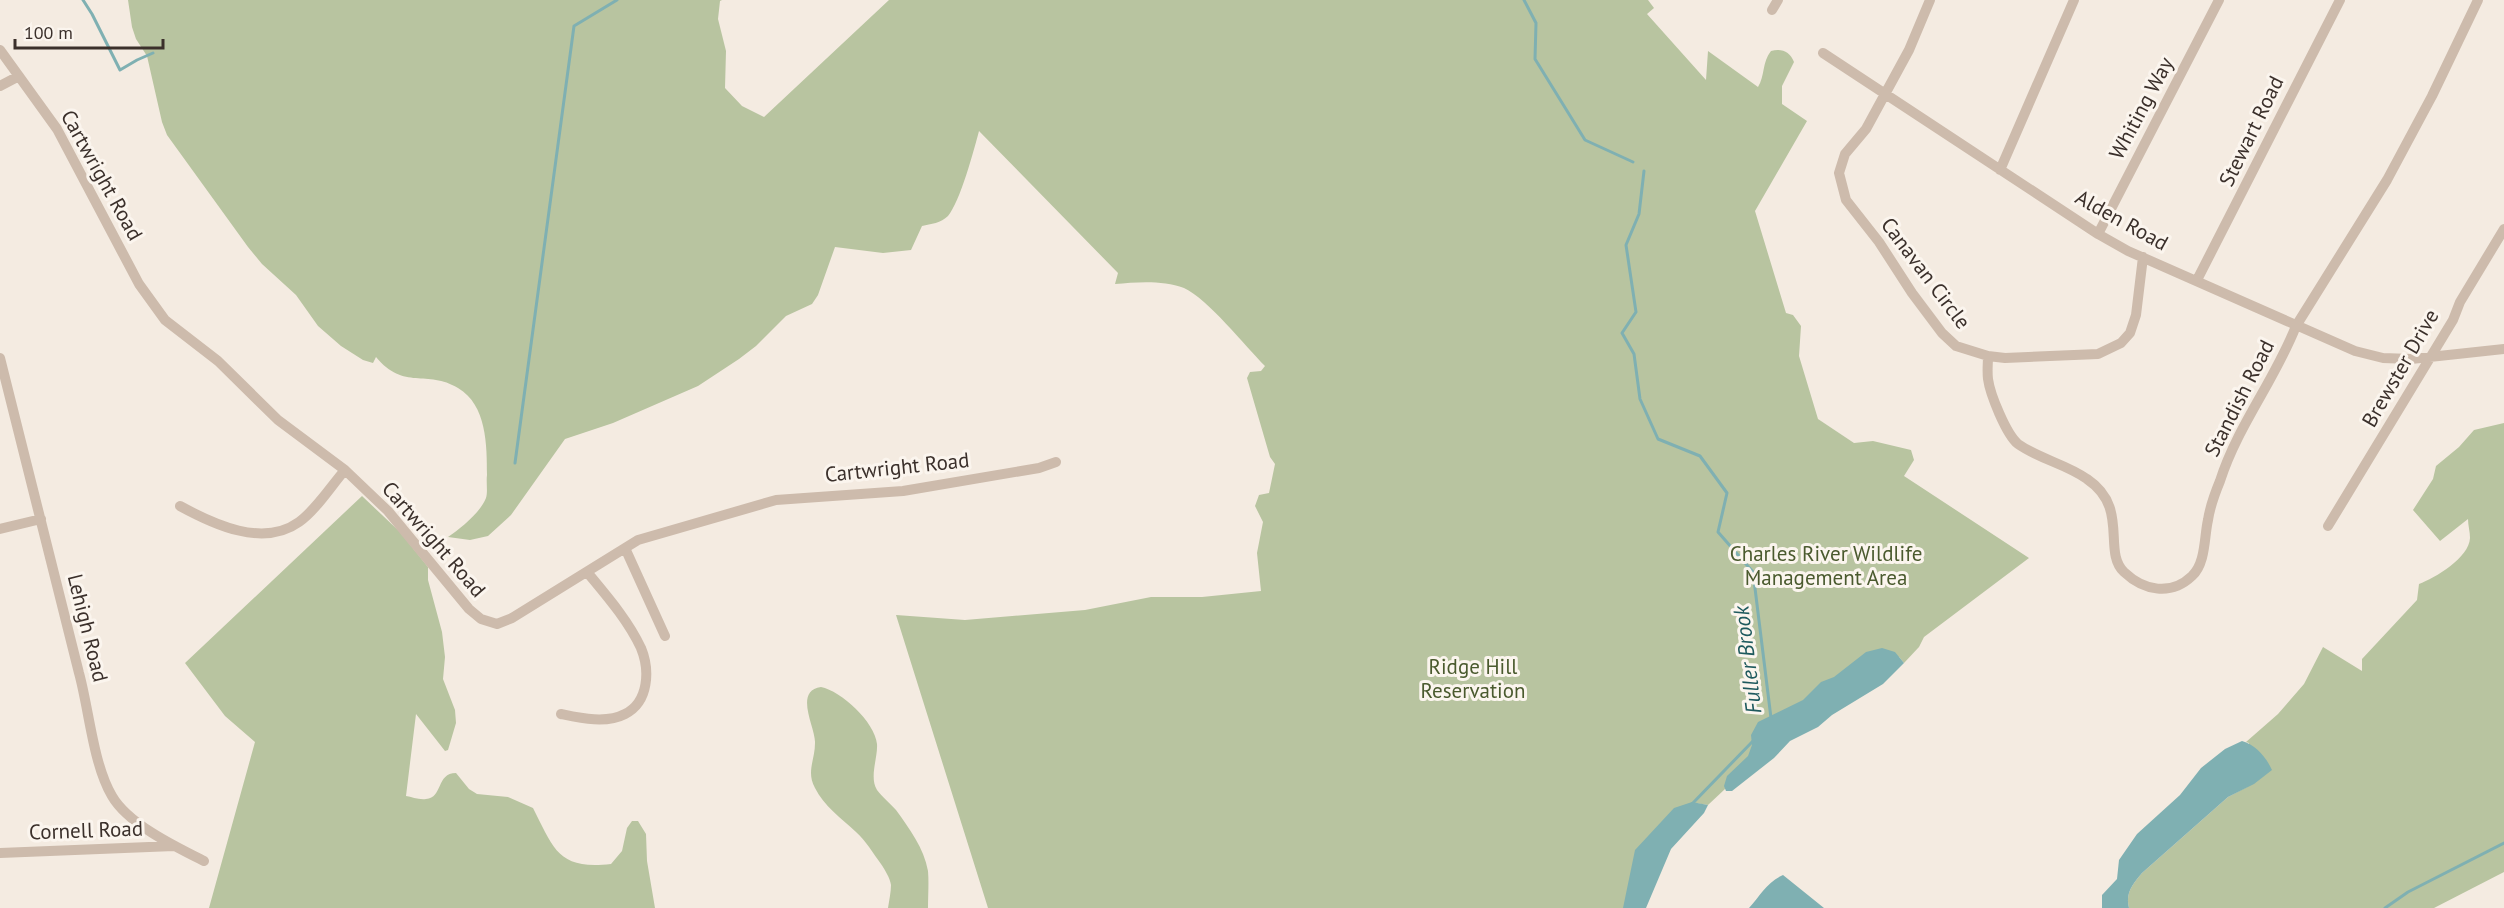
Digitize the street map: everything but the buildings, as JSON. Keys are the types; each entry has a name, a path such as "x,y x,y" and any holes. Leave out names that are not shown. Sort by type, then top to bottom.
{"street":[{"path":"1772,10 1778,0"},
{"name":"Canavan Circle","path":"1930,0 1909,50 1866,129 1845,153 1839,173 1846,200 1879,242 1912,293 1942,333 1956,346 1988,356 2005,358 2098,354 2121,343 2130,333 2136,315 2143,257"},
{"path":"2000,170 2074,0"},
{"name":"Whiting Way","path":"2098,234 2219,0"},
{"name":"Stewart Road","path":"2197,280 2340,0"},
{"name":"Standish Road","path":"1988,356 1988,379 1992,394 2010,435 2018,443 2075,471 2097,486 2110,506 2116,557 2121,570 2154,590 2181,583 2194,575 2201,562 2208,517 2232,448 2288,348 2296,326 2387,180 2432,96 2478,0"},
{"name":"Cartwright Road","path":"0,50 57,129 139,284 165,320 218,361 278,420 345,470 407,530 469,609 481,619 497,624 512,618 638,540 776,501 903,491 1038,468 1056,462"},
{"name":"Alden Road","path":"1823,53 2098,234 2143,257 2296,326 2364,353 2383,358 2429,358 2504,349"},
{"path":"0,86 19,76"},
{"name":"Brewster Drive","path":"2328,525 2504,229"},
{"name":"Lehigh Road","path":"0,358 103,775 112,797 128,815 174,846 204,861"},
{"path":"180,506 215,524 251,532 271,533 284,530 301,521 345,470"},
{"path":"0,529 41,519"},
{"path":"625,548 666,636"},
{"path":"561,714 589,720 625,714 638,701 647,686 641,648 613,603 587,572"},
{"name":"Cornell Road","path":"0,853 174,846"}],"green space":[{"name":"Ridge Hill Reservation","path":"128,0 722,0 718,19 726,51 725,88 742,106 764,117 889,0 1648,0 1654,8 1647,14 1706,80 1708,51 1758,87 1771,51 1785,52 1794,62 1782,86 1782,104 1807,121 1755,211 1786,313 1793,315 1801,326 1799,356 1818,419 1854,443 1873,441 1911,450 1914,460 1904,476 2029,558 1924,637 1919,647 1904,663 1899,657 1725,789 1708,805 1695,803 1639,908 988,908 896,615 965,620 1085,610 1151,597 1202,597 1261,591 1257,553 1263,522 1255,506 1259,495 1269,493 1275,464 1270,457 1247,378 1250,372 1261,371 1265,366 1226,324 1194,294 1176,285 1141,282 1115,284 1118,273 979,131 953,209 942,220 922,226 911,250 883,253 835,247 818,295 812,304 786,316 756,346 739,359 698,386 613,423 565,439 511,515 488,536 470,540 448,537 475,515 487,496 485,439 480,415 475,405 468,395 447,383 396,374 376,357 373,363 363,360 341,346 318,326 296,295 262,264 167,135 147,56 136,39 132,27"},
{"path":"2504,423 2504,872 2434,908 2129,908 2129,893 2142,873 2228,797 2247,787 2249,743 2246,742 2278,714 2304,684 2323,647 2362,671 2362,659 2417,600 2419,584 2442,572 2464,553 2470,538 2468,519 2440,541 2413,510 2433,479 2436,466 2459,447 2474,430"},
{"path":"362,496 400,532 428,567 428,580 442,632 445,657 443,679 455,710 456,723 448,750 445,751 416,714 406,796 431,798 445,777 456,773 469,789 477,794 508,797 533,808 560,854 579,864 611,864 622,851 627,828 632,821 638,821 646,834 647,861 655,908 209,908 255,742 225,716 185,663"},
{"path":"821,687 838,694 856,709 875,735 877,749 875,785 879,793 906,824 923,854 928,871 928,908 888,908 891,885 884,869 863,839 828,806 812,782 811,771 815,743 807,703 808,695"}],"water":[{"path":"1882,648 1895,652 1904,663 1883,684 1832,715 1818,727 1790,741 1774,758 1732,791 1726,791 1724,786 1727,776 1748,756 1752,745 1751,735 1758,722 1803,700 1821,682 1834,677 1866,652"},
{"path":"2242,741 2252,745 2260,752 2272,770 2254,784 2228,797 2142,873 2129,893 2129,908 2102,908 2102,895 2117,879 2119,860 2137,834 2180,795 2201,768 2225,749"},
{"path":"1692,802 1708,805 1704,813 1671,849 1646,908 1623,908 1635,850 1674,808"},
{"path":"1783,875 1824,908 1749,908 1768,885"}],"waterway":[{"path":"83,0 120,70 153,53"},
{"path":"515,463 574,26 617,0"},
{"name":"Fuller Brook","path":"1524,0 1536,23 1535,59 1585,140 1633,162"},
{"name":"Fuller Brook","path":"1644,171 1639,214 1626,245 1636,312 1622,333 1634,354 1640,399 1658,439 1700,456 1727,493 1718,532 1753,572 1771,718"},
{"name":"Fuller Brook","path":"1691,805 1753,741"},
{"name":"Fuller Brook","path":"2385,908 2408,892 2504,843"}],"park label":[{"name":"Charles River Wildlife Management Area","path":"1826,565"}]}
